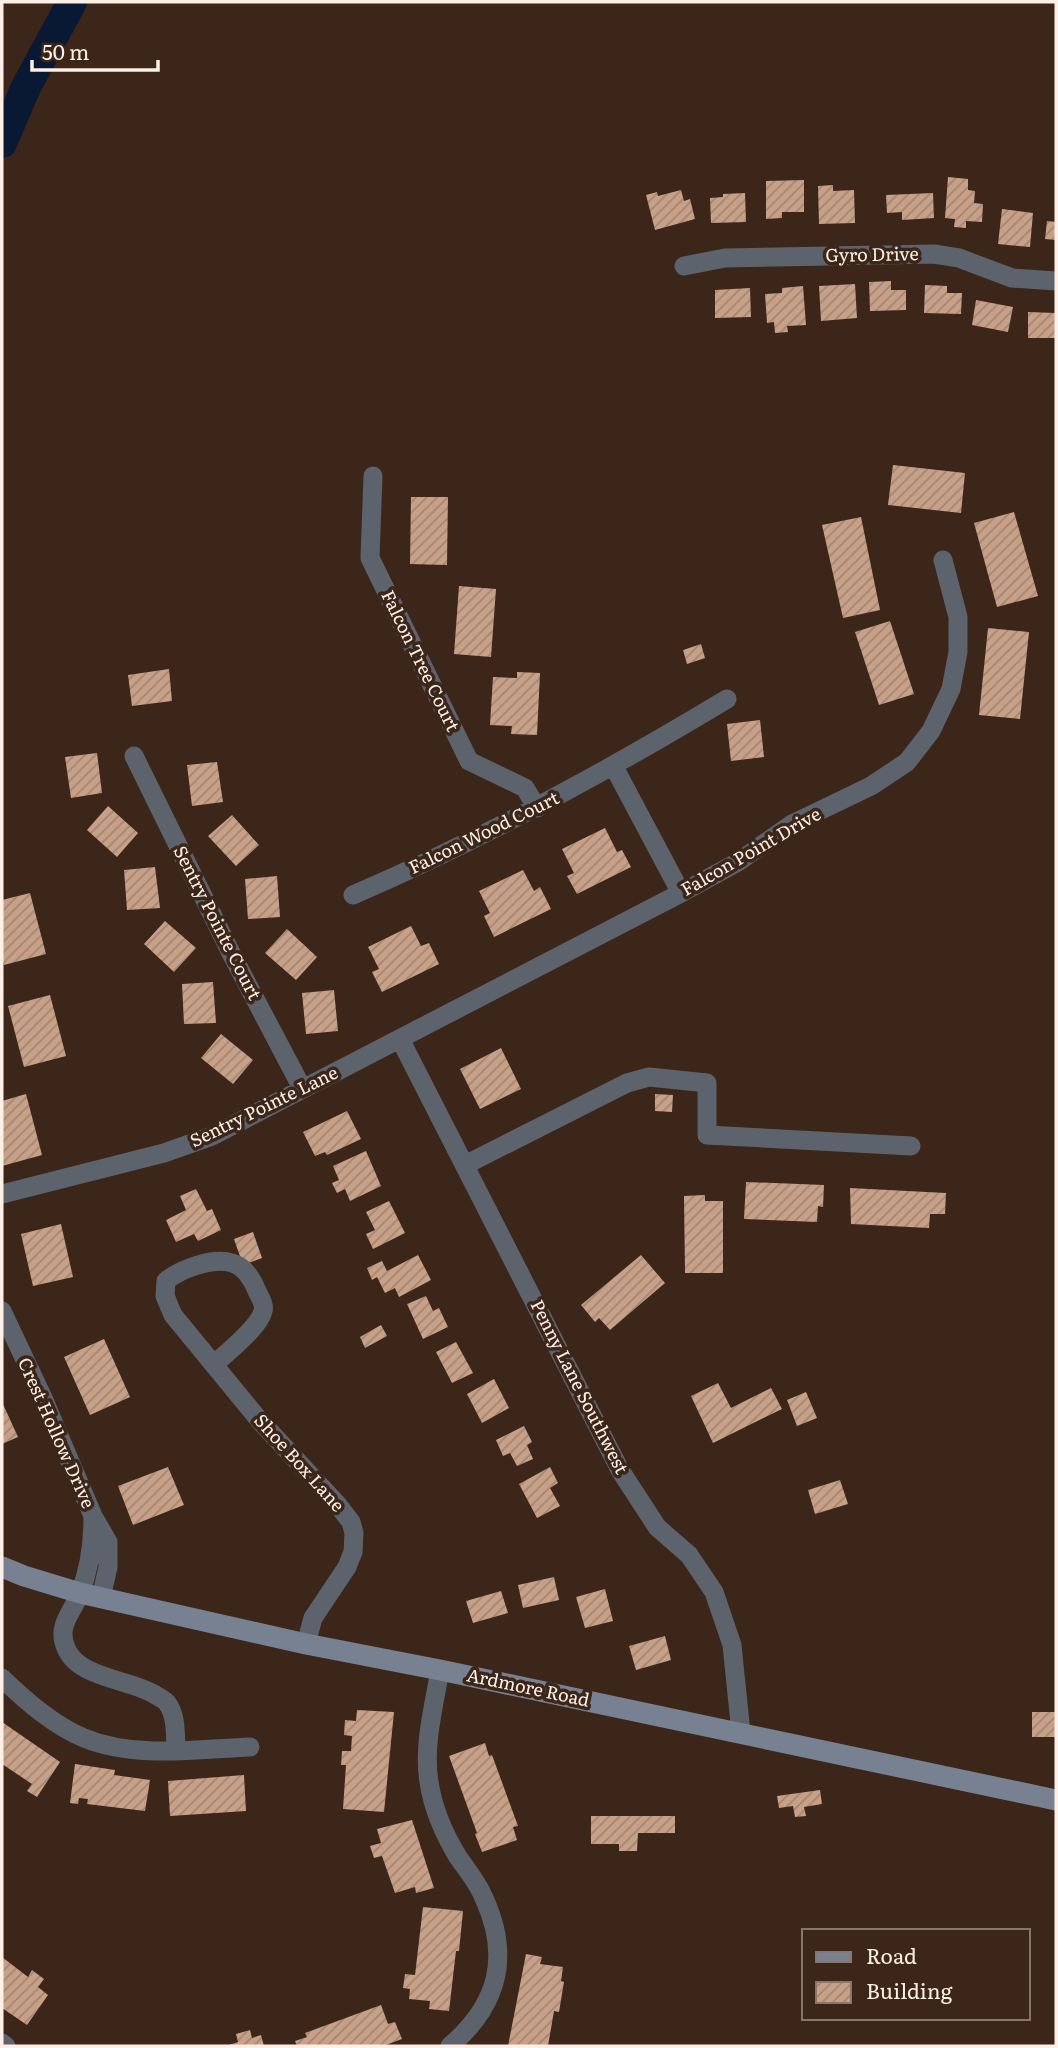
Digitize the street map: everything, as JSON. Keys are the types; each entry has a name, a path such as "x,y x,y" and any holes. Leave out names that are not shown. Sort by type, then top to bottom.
{"street":[{"name":"Gyro Drive","path":"684,266 725,258 934,254 959,258 1012,278 1056,281"},
{"name":"Falcon Tree Court","path":"373,476 370,558 469,761 525,788 537,808"},
{"name":"Falcon Point Drive","path":"400,1039 738,862 792,824 872,786 907,762 931,731 951,689 958,652 958,617 943,560"},
{"name":"Falcon Wood Court","path":"353,895 537,808 727,699"},
{"name":"Sentry Pointe Court","path":"134,756 232,955 302,1088"},
{"path":"614,766 681,893"},
{"name":"Sentry Pointe Lane","path":"2,1194 164,1153 212,1136 400,1039"},
{"name":"Penny Lane Southwest","path":"400,1039 620,1470 657,1527 689,1555 714,1592 732,1645 741,1733"},
{"path":"465,1165 626,1083 649,1077 707,1083 707,1135 911,1146"},
{"name":"Shoe Box Lane","path":"215,1364 254,1326 263,1311 262,1301 254,1284 243,1269 232,1262 192,1266 176,1272 166,1281 165,1296 173,1315 260,1421 351,1522 354,1533 353,1552 347,1567 313,1618 306,1644"},
{"name":"Crest Hollow Drive","path":"2,1311 43,1398 93,1516 108,1542 108,1567 101,1598"},
{"name":"Crest Hollow Drive","path":"93,1516 93,1540 80,1593 64,1622 65,1646 74,1661 93,1672 122,1680 167,1702 175,1720 176,1750"},
{"name":"Ardmore Road","path":"2,1567 80,1593 306,1644 1056,1800"},
{"path":"440,1670 427,1749 428,1782 439,1821 484,1896 496,1933 498,1970 486,2007 469,2030 450,2046"},
{"path":"2,1678 47,1717 84,1738 121,1748 176,1750 250,1747"},
{"path":"2,2043 6,2046"}],"building":[{"path":"948,177 968,179 968,190 975,191 974,203 983,204 982,222 966,221 966,228 954,227 955,219 945,218"},
{"path":"804,180 804,212 782,212 782,218 766,219 766,181"},
{"path":"833,185 833,191 854,190 855,223 819,224 818,186"},
{"path":"681,190 684,201 690,199 695,219 655,230 646,195 657,192 658,196"},
{"path":"745,193 746,222 711,223 710,198 723,197 723,194"},
{"path":"933,193 934,218 902,220 902,212 887,213 886,195"},
{"path":"1002,209 1033,213 1030,247 998,244"},
{"path":"1047,221 1056,222 1056,240 1045,239"},
{"path":"891,281 891,290 906,290 906,310 870,311 869,282"},
{"path":"855,284 857,318 821,321 819,286"},
{"path":"925,285 947,286 947,293 962,293 961,314 924,313"},
{"path":"803,286 806,325 787,326 788,332 775,333 774,322 767,323 765,294 782,293 782,288"},
{"path":"750,288 751,317 715,318 715,290"},
{"path":"976,300 1013,307 1008,332 972,325"},
{"path":"1028,312 1056,313 1056,338 1028,338"},
{"path":"893,465 965,473 961,513 888,505"},
{"path":"411,497 448,497 447,565 410,564"},
{"path":"1014,512 1038,596 997,607 974,523"},
{"path":"861,517 880,610 843,618 822,525"},
{"path":"459,586 496,589 491,657 454,654"},
{"path":"890,621 914,694 879,705 855,632"},
{"path":"988,628 1029,632 1020,719 979,715"},
{"path":"701,644 705,658 687,664 683,650"},
{"path":"169,669 172,701 132,706 128,675"},
{"path":"517,672 540,673 537,735 511,734 512,726 490,725 493,677 517,678"},
{"path":"760,720 764,757 731,761 727,724"},
{"path":"97,753 102,793 71,798 65,757"},
{"path":"217,762 223,802 192,806 187,765"},
{"path":"108,806 138,833 117,857 87,830"},
{"path":"232,815 259,845 236,866 208,836"},
{"path":"605,828 617,852 622,850 631,867 577,894 567,876 574,873 562,849"},
{"path":"155,867 160,908 127,910 124,870"},
{"path":"523,870 534,891 540,887 551,909 494,937 484,916 490,913 479,891"},
{"path":"277,876 280,917 248,919 245,879"},
{"path":"30,893 46,954 4,965 2,900"},
{"path":"165,921 196,948 174,972 144,944"},
{"path":"411,926 421,946 429,943 439,964 382,992 372,972 379,969 368,947"},
{"path":"287,929 317,957 296,980 265,953"},
{"path":"213,982 216,1023 184,1024 182,984"},
{"path":"334,990 338,1031 306,1034 302,993"},
{"path":"50,995 66,1056 24,1067 8,1006"},
{"path":"221,1034 253,1060 233,1084 201,1058"},
{"path":"501,1048 521,1089 480,1109 460,1069"},
{"path":"26,1094 42,1155 2,1166 2,1101"},
{"path":"655,1094 673,1095 672,1112 655,1111"},
{"path":"347,1111 361,1139 327,1155 325,1152 315,1156 303,1132"},
{"path":"366,1151 381,1186 350,1201 345,1189 337,1193 332,1183 339,1180 333,1166"},
{"path":"746,1182 824,1185 823,1207 818,1206 817,1222 744,1219"},
{"path":"850,1188 946,1193 945,1214 930,1214 929,1228 851,1224"},
{"path":"196,1189 207,1211 212,1209 221,1230 198,1241 194,1234 176,1242 166,1220 186,1210 180,1196"},
{"path":"705,1195 705,1201 723,1201 723,1273 685,1273 684,1196"},
{"path":"389,1201 405,1233 373,1249 366,1234 375,1230 366,1212"},
{"path":"61,1224 73,1277 33,1286 21,1234"},
{"path":"253,1232 262,1258 243,1265 234,1239"},
{"path":"418,1255 431,1280 399,1297 395,1288 385,1293 377,1277 372,1280 367,1268 382,1261 387,1271"},
{"path":"641,1255 665,1283 610,1330 599,1318 595,1322 581,1305"},
{"path":"426,1296 433,1311 439,1308 448,1327 423,1339 407,1304"},
{"path":"381,1325 387,1336 365,1348 360,1337"},
{"path":"104,1339 130,1397 90,1415 64,1357"},
{"path":"456,1342 473,1373 452,1383 436,1352"},
{"path":"494,1379 509,1408 482,1423 467,1394"},
{"path":"718,1383 731,1408 771,1388 782,1409 713,1443 691,1396"},
{"path":"806,1392 817,1418 797,1426 787,1400"},
{"path":"2,1402 18,1437 2,1444"},
{"path":"524,1426 532,1442 527,1445 533,1459 517,1466 510,1453 503,1456 496,1440"},
{"path":"168,1467 184,1505 133,1525 118,1486"},
{"path":"550,1467 558,1483 550,1488 560,1506 537,1518 519,1484"},
{"path":"840,1480 848,1504 815,1514 808,1490"},
{"path":"554,1577 559,1600 523,1608 518,1585"},
{"path":"605,1589 613,1621 585,1628 576,1597"},
{"path":"501,1591 508,1613 473,1623 466,1601"},
{"path":"665,1636 671,1660 636,1670 629,1646"},
{"path":"357,1710 394,1712 384,1812 343,1809 346,1765 341,1765 342,1751 351,1751 352,1736 344,1735 345,1720 356,1721"},
{"path":"1032,1712 1056,1712 1056,1737 1032,1737"},
{"path":"2,1722 60,1762 37,1797 27,1791 32,1784 2,1764"},
{"path":"485,1743 518,1826 513,1827 517,1840 482,1852 449,1756"},
{"path":"75,1764 115,1770 114,1775 150,1780 145,1811 87,1804 88,1799 79,1798 78,1804 70,1803"},
{"path":"244,1775 246,1811 170,1816 168,1781"},
{"path":"820,1790 822,1804 804,1807 806,1816 795,1817 793,1806 779,1808 777,1796"},
{"path":"591,1816 675,1816 675,1833 638,1833 637,1851 619,1851 619,1844 591,1844"},
{"path":"412,1820 434,1888 416,1893 415,1887 395,1893 382,1856 374,1858 370,1846 381,1843 377,1829"},
{"path":"423,1907 463,1911 449,2011 429,2009 430,2001 409,1999 410,1989 403,1988 405,1974 415,1975"},
{"path":"526,1954 542,1957 540,1964 563,1967 561,1981 564,1982 559,2012 554,2011 548,2046 508,2046"},
{"path":"2,1957 28,1977 32,1970 44,1979 38,1987 48,1995 27,2025 2,2008"},
{"path":"381,2005 388,2024 395,2022 402,2039 383,2046 297,2046 295,2041 307,2037 305,2033"},
{"path":"250,2030 252,2038 261,2035 264,2046 226,2046 238,2042 236,2034"}],"waterway":[{"path":"2,143 26,87 72,2"}]}
